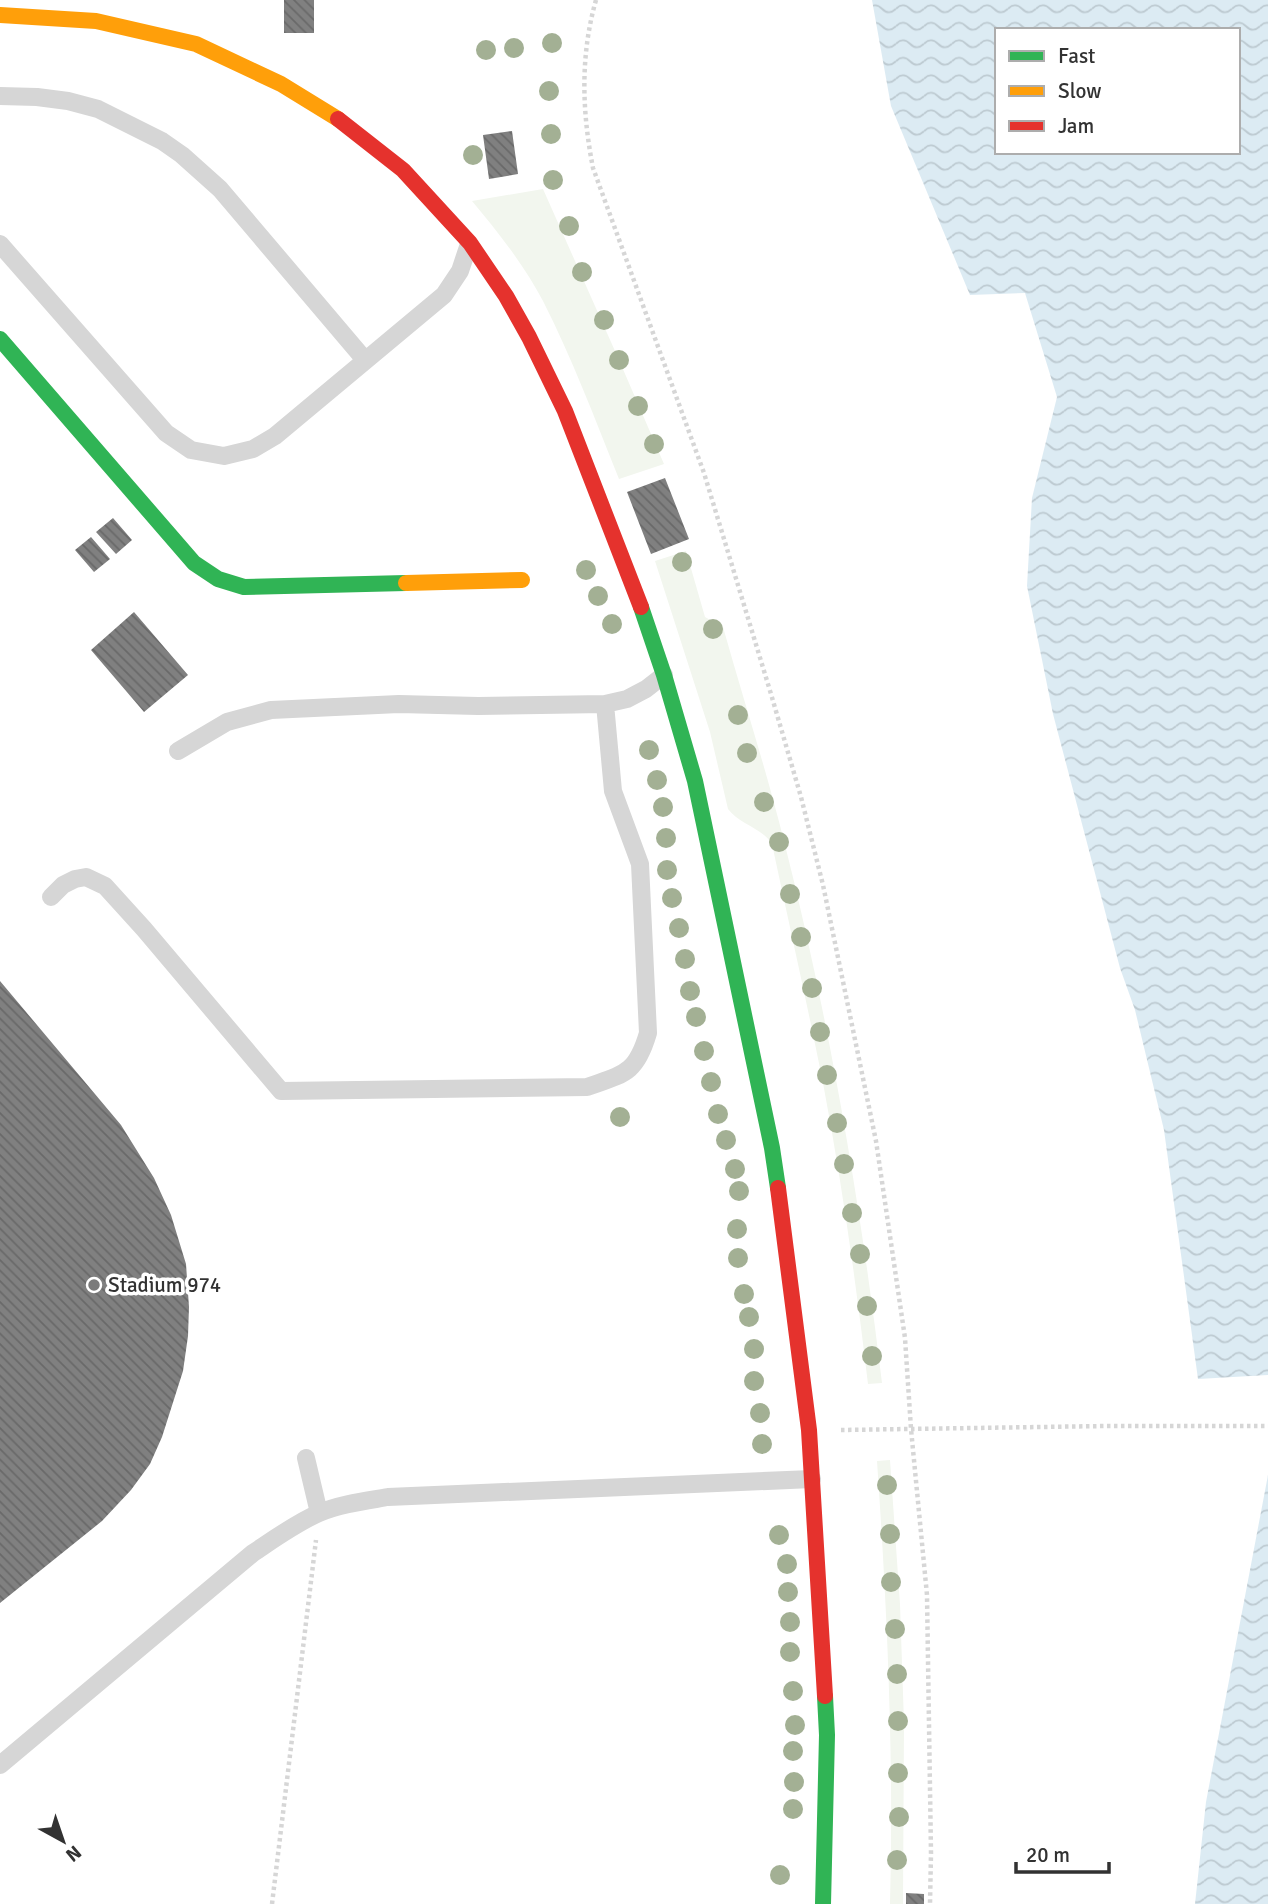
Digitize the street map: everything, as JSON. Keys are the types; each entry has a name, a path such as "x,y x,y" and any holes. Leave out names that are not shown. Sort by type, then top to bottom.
{"street":[{"path":"0,15 96,21 196,44 281,84 344,122 403,170 470,243 530,337 565,411 645,616 695,781 772,1148 809,1430 827,1735 823,1904"},
{"path":"0,339 194,563 219,581 244,587 522,580"}],"lane":[{"path":"0,96 68,101 98,109 162,141 182,155 220,189 365,360"},
{"path":"0,244 166,433 191,450 224,456 253,449 275,436 444,295 460,271 470,243"},
{"path":"178,751 227,722 271,710 399,704 605,704 646,690 664,675"},
{"path":"51,897 63,885 75,879 86,877 105,887 281,1091 587,1087 625,1074 635,1063 648,1033 640,864 613,792 605,704"},
{"path":"306,1458 319,1513"},
{"path":"0,1765 253,1553 319,1513 355,1502 388,1497 812,1479"}],"path":[{"path":"596,0 589,23 584,74 587,142 593,168 704,473 801,797 841,966 876,1141 905,1338 927,1595 930,1904"},
{"path":"809,1430 1268,1426"},
{"path":"272,1904 319,1513"}],"shaded area":[{"path":"543,189 664,464 619,479 543,301 510,249 472,201"},
{"path":"686,551 705,617 723,627 770,787 800,908 842,1110 882,1383 868,1384 830,1121 772,844 728,809 710,732 655,561"},
{"path":"890,1460 900,1604 904,1723 903,1904 890,1904 889,1682 877,1461"}],"water":[{"path":"872,0 1268,0 1268,1375 1198,1379 1164,1130 1135,1010 1120,968 1053,714 1027,586 1032,498 1057,397 1025,293 970,295 891,106"},
{"path":"1268,1475 1268,1904 1195,1904 1206,1802"}],"building":[{"path":"284,0 314,0 314,33 284,33"},
{"path":"512,131 518,174 489,179 483,135"},
{"path":"665,478 689,539 651,554 627,492"},
{"path":"113,518 132,540 116,554 96,532"},
{"path":"91,537 110,559 94,572 75,550"},
{"path":"134,612 188,675 144,712 91,650"},
{"name":"Stadium 974","path":"0,981 121,1125 154,1178 171,1215 186,1264 189,1307 183,1371 162,1437 150,1464 131,1490 102,1521 0,1603"},
{"path":"906,1893 924,1894 924,1904 906,1904"}],"traffic: fast":[{"path":"0,339 194,563 218,579 244,587 406,583"},
{"path":"641,607 695,781 772,1148 778,1188"},
{"path":"823,1904 827,1735 825,1696"}],"traffic: slow":[{"path":"0,15 96,21 196,44 281,84 338,119"},
{"path":"406,583 522,580"}],"traffic: jam":[{"path":"338,119 403,170 470,243 506,296 565,411 641,607"},
{"path":"778,1188 809,1430 825,1696"}],"place":[{"name":"Stadium 974","path":"94,1285"}]}
